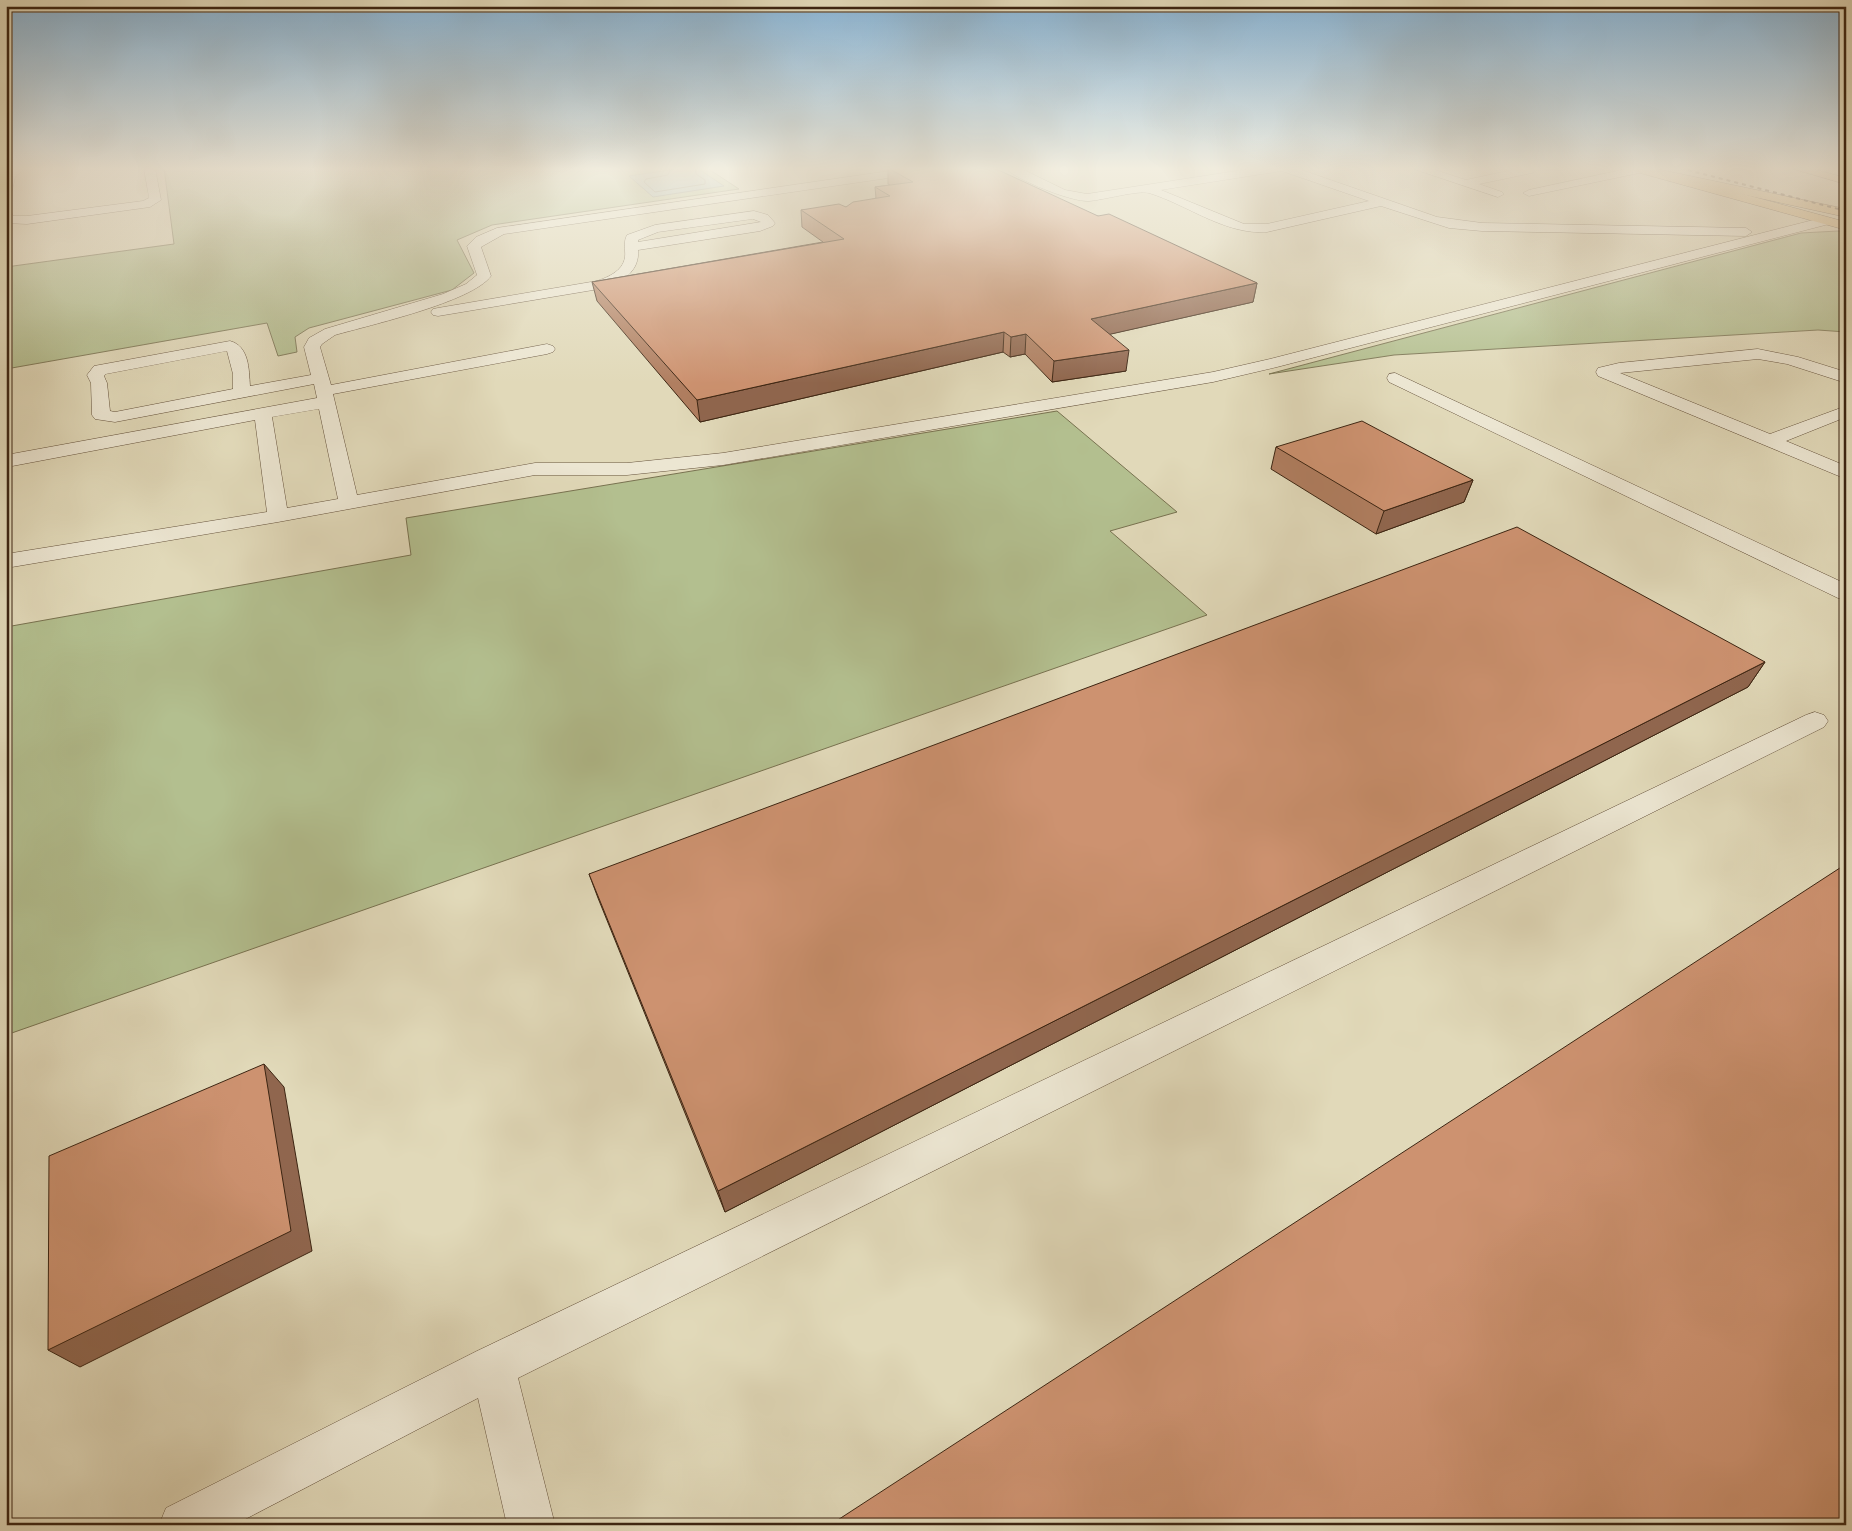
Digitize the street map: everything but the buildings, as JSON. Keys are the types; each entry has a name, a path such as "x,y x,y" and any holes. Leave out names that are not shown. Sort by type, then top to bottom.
{"street":[{"path":"349,503 324,390 312,347 315,341 330,332 448,297 471,287 484,276 484,266 474,252 474,246 482,239"},
{"path":"355,324 491,305 600,285 616,280 625,273 632,254 632,239"},
{"path":"631,247 680,239"},
{"path":"6,561 278,516 535,469 627,468 723,459 1213,377 1271,364 1751,239"},
{"path":"8,461 263,414 324,390 547,349"},
{"path":"1846,378 1774,355 1758,354 1619,368 1604,372 1846,472"},
{"path":"241,387 237,359 99,383 101,415 115,417 241,387 324,390"},
{"path":"1395,378 1846,593"},
{"path":"1770,441 1846,411"},
{"path":"263,414 278,516"},
{"path":"183,1525 493,1367 1815,721"},
{"path":"493,1367 531,1525"}],"green space":[{"path":"173,239 458,239 474,273 452,290 309,328 295,337 297,352 278,356 267,323 6,369 6,267 174,244"},
{"path":"1777,239 1846,239 1846,332 1818,330 1394,355 1269,374"},
{"path":"1057,411 1177,512 1110,531 1207,615 6,1035 6,627 411,555 406,518"}]}
